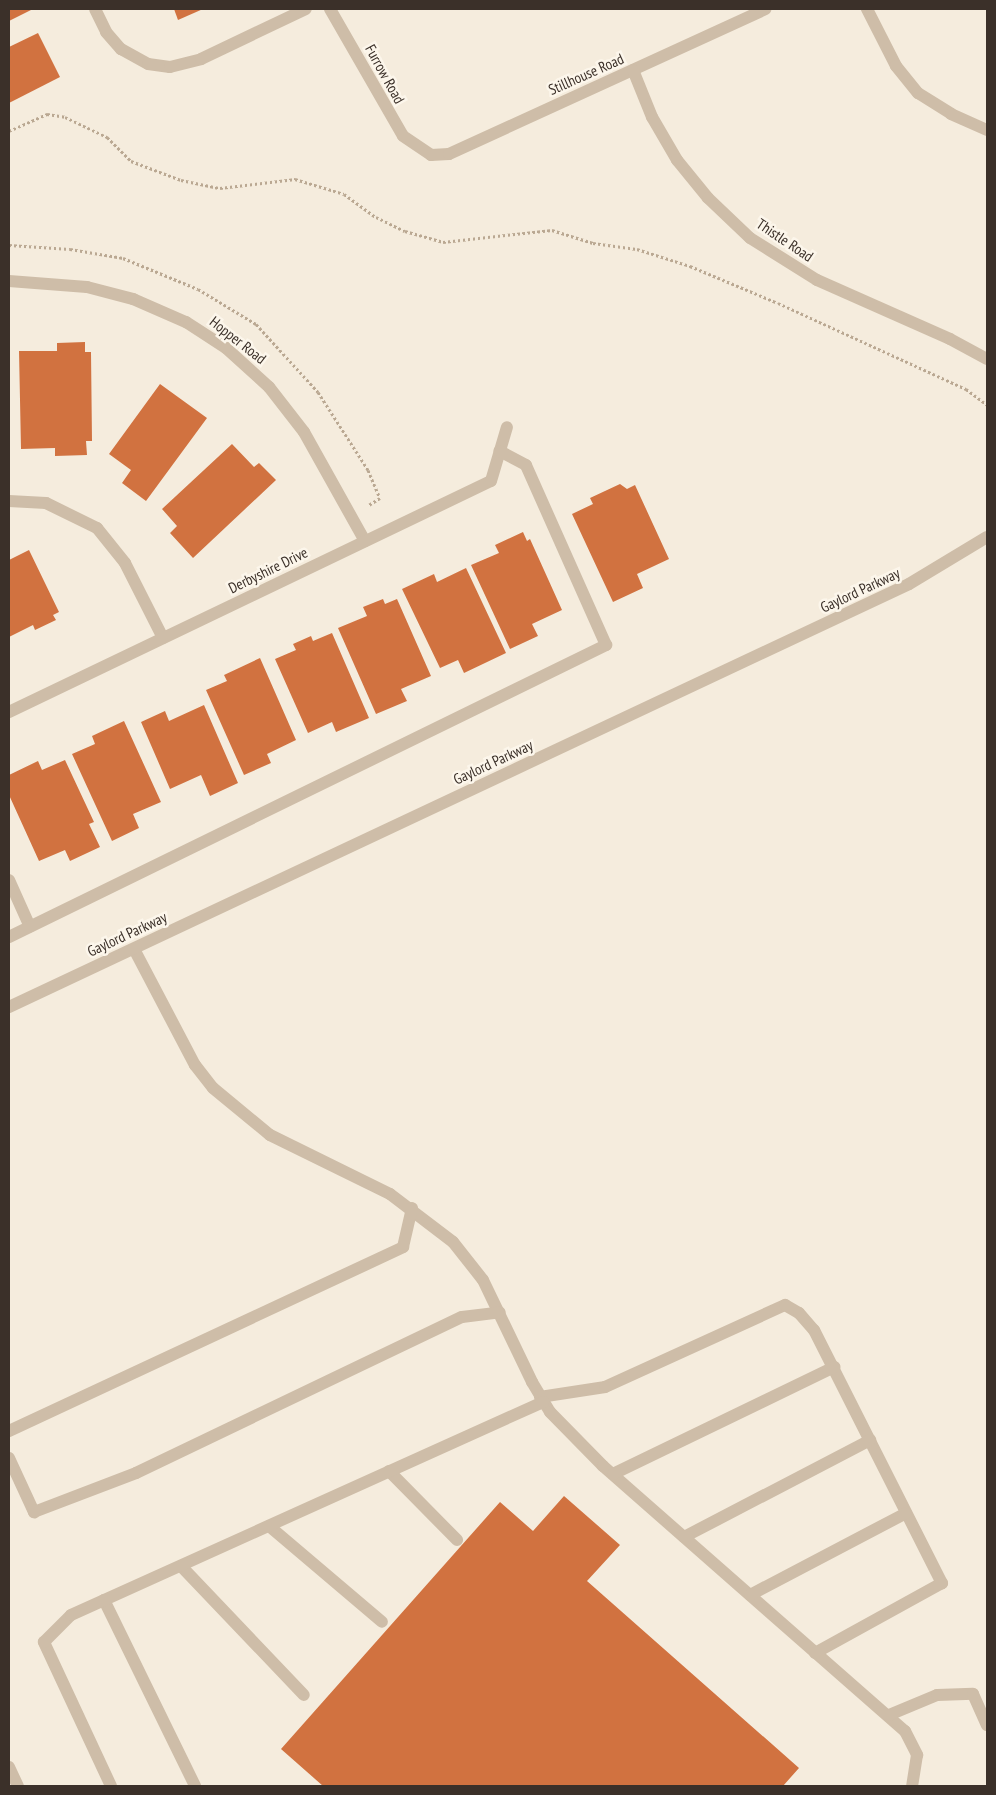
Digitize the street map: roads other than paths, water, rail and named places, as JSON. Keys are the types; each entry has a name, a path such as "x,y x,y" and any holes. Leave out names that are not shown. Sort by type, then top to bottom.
{"street":[{"path":"95,9 106,32 121,49 148,64 170,67 201,59 306,9"},
{"name":"Furrow Road","path":"330,9 392,120 403,136 419,150"},
{"name":"Stillhouse Road","path":"419,150 431,155 449,154 765,9"},
{"path":"867,9 896,66 918,93 951,114 987,130"},
{"name":"Thistle Road","path":"633,70 652,117 677,160 708,198 750,238 817,280 950,339 987,359"},
{"name":"Hopper Road","path":"9,281 77,285 133,299 186,322 226,348 262,380 293,416 365,541"},
{"name":"Derbyshire Drive","path":"9,712 491,481 507,427"},
{"path":"9,937 606,645 526,465 500,451"},
{"path":"9,501 46,503 97,528 125,563 163,638"},
{"name":"Gaylord Parkway","path":"9,1007 909,584 986,543"},
{"path":"9,880 30,927"},
{"path":"134,949 195,1065 230,1106 270,1135 390,1194 412,1208 454,1242 470,1261 500,1312 542,1400 613,1474 815,1653 889,1715 913,1742 917,1770 912,1786"},
{"path":"9,1431 403,1247 412,1208"},
{"path":"111,1786 44,1642 71,1615 390,1472 542,1400 605,1386 785,1305 799,1312 814,1330 942,1583 815,1653"},
{"path":"9,1458 34,1512 136,1472 462,1317 500,1312"},
{"path":"613,1474 834,1368"},
{"path":"684,1537 870,1440"},
{"path":"390,1472 456,1540"},
{"path":"750,1595 906,1513"},
{"path":"269,1526 382,1622"},
{"path":"181,1566 304,1695"},
{"path":"104,1600 195,1786"},
{"path":"889,1715 937,1695 973,1694 987,1725"},
{"path":"9,1767 18,1786"}]}
